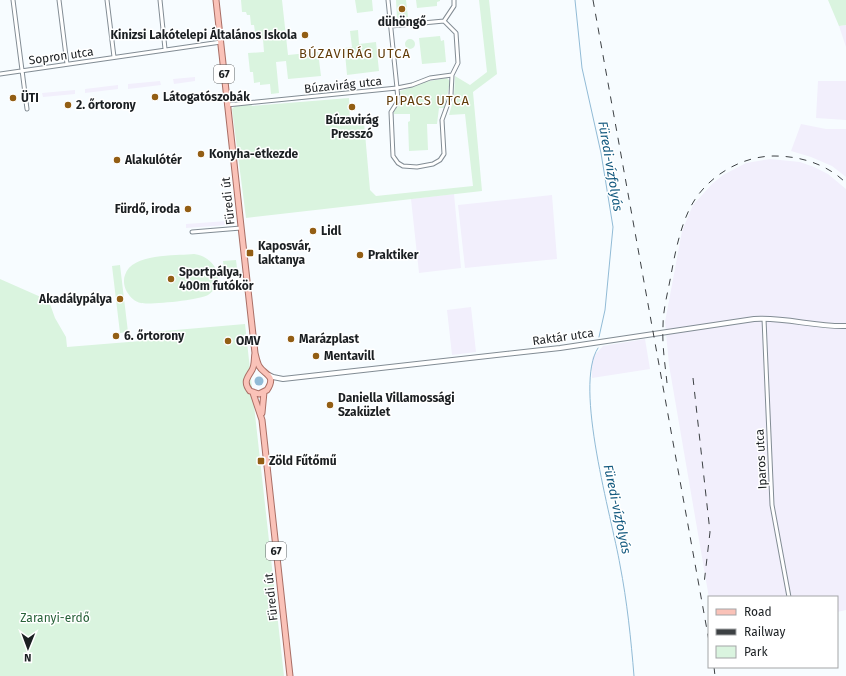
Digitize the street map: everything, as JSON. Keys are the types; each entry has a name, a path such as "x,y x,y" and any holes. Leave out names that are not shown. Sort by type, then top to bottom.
{"main road":[{"name":"Füredi út","path":"216,0 255,353 252,371 246,380 248,388 253,393 262,420"},
{"name":"Füredi út","path":"255,353 262,370"},
{"path":"252,371 262,370 268,374 270,385 264,392 253,393"},
{"name":"Füredi út","path":"264,392 262,420 290,676"}],"street":[{"path":"13,0 27,109"},
{"path":"60,0 67,64"},
{"path":"108,0 114,57"},
{"path":"160,0 165,49"},
{"name":"Búzavirág utca","path":"227,105 397,88 388,0"},
{"path":"444,21 454,6 454,0"},
{"path":"391,26 444,21 456,32 458,63 452,75 450,95 442,120 444,154 440,160 431,165 403,166 398,163 394,156 391,112 398,101 397,88 412,86 430,78 452,75"},
{"name":"Sopron utca","path":"0,74 221,42"},
{"path":"192,232 242,228"},
{"name":"Raktár utca","path":"268,374 273,377 283,378 552,349 764,319 811,325 846,326"},
{"name":"Iparos utca","path":"764,319 772,505 790,596"},
{"name":"Raktár utca","path":"270,385 283,378"}],"shaded area":[{"path":"846,25 846,47 839,26"},
{"path":"195,77 195,81 174,84 173,79"},
{"path":"160,81 161,85 128,89 128,84"},
{"path":"818,81 846,81 846,120 816,118"},
{"path":"118,85 118,89 85,93 85,89"},
{"path":"75,90 75,94 43,97 42,93"},
{"path":"801,124 826,129 846,129 846,177 832,166 811,157 791,151"},
{"path":"770,159 800,162 828,174 846,189 846,610 838,612 838,596 709,596 669,365 665,322 682,231 693,205 712,184 723,175 746,163"},
{"path":"454,194 461,268 419,273 411,199"},
{"path":"552,195 557,259 465,268 458,205"},
{"path":"227,221 228,225 186,228 186,224"},
{"path":"471,307 476,352 452,355 447,310"},
{"path":"645,339 650,369 592,378 592,358 603,346"}],"green space":[{"path":"241,0 282,0 288,55 318,52 321,76 288,79 286,61 276,62 279,93 271,94 270,84 260,85 260,82 254,83 253,72 250,72 248,53 264,52 263,39 256,39 254,25 251,25 250,15 247,15 246,12 242,12"},
{"path":"355,0 372,0 373,11 357,13"},
{"name":"dühöngő","path":"396,0 406,0 408,17 397,18"},
{"path":"416,0 440,1 437,2 437,6 417,8"},
{"path":"479,0 489,0 497,74 473,92 482,191 246,218 232,109 235,106 349,98 350,122 364,122 370,190 376,196 473,186 465,114 449,115 454,97 455,76 470,85 487,72"},
{"path":"828,0 846,0 846,25 839,26"},
{"path":"358,30 359,44 376,42 379,71 347,75 345,53 337,54 337,49 352,47 350,31"},
{"path":"440,36 441,41 444,40 446,62 422,64 419,38"},
{"path":"410,39 415,44 410,49 405,44"},
{"path":"447,78 450,81 444,108 439,108 437,124 427,124 428,150 409,151 408,122 410,121 410,114 394,114 394,111 400,103 400,91 424,82"},
{"name":"Sportpálya, 400m futókör","path":"194,254 208,259 216,270 218,277 217,283 214,290 208,295 164,303 146,303 135,300 127,292 124,284 124,277 129,268 136,263 155,257"},
{"path":"236,260 237,268 224,269 223,261"},
{"name":"Akadálypálya","path":"120,265 128,332 120,333 112,266"},
{"name":"Zaranyi-erdő","path":"0,279 43,298 50,304 55,318 66,337 67,347 141,341 141,333 245,324 284,676 0,676"}],"water":[{"path":"259,376 264,381 259,386 254,381"}],"waterway":[{"name":"Füredi-vízfolyás","path":"575,0 582,68 601,153 613,227 605,310 599,337"},
{"name":"Füredi-vízfolyás","path":"598,348 591,366 590,391 592,421 603,486 622,579 634,676"}],"railway":[{"path":"593,0 708,635"},
{"path":"667,383 663,333 666,300 676,249 683,224 690,208 705,187 714,178 736,165 761,157 774,156 784,156 813,162 839,176 846,183"},
{"path":"693,378 710,532 704,584"},
{"path":"714,668 715,676"}],"place":[{"name":"dühöngő","path":"402,9"},
{"name":"Kinizsi Lakótelepi Általános Iskola","path":"305,35"},
{"name":"Látogatószobák","path":"155,97"},
{"name":"ÜTI","path":"13,98"},
{"name":"2. őrtorony","path":"68,105"},
{"name":"Búzavirág Presszó","path":"352,107"},
{"name":"Konyha-étkezde","path":"201,154"},
{"name":"Alakulótér","path":"117,160"},
{"name":"Fürdő, iroda","path":"188,209"},
{"name":"Lidl","path":"313,231"},
{"name":"Kaposvár, laktanya","path":"250,253"},
{"name":"Praktiker","path":"360,255"},
{"name":"Sportpálya, 400m futókör","path":"171,279"},
{"name":"Akadálypálya","path":"120,299"},
{"name":"6. őrtorony","path":"116,336"},
{"name":"Marázplast","path":"291,339"},
{"name":"OMV","path":"228,341"},
{"name":"Mentavill","path":"316,356"},
{"name":"Daniella Villamossági Szaküzlet","path":"330,405"},
{"name":"Zöld Fűtőmű","path":"261,461"}],"district":[{"name":"BÚZAVIRÁG UTCA","path":"355,53"},
{"name":"PIPACS UTCA","path":"428,100"}]}
